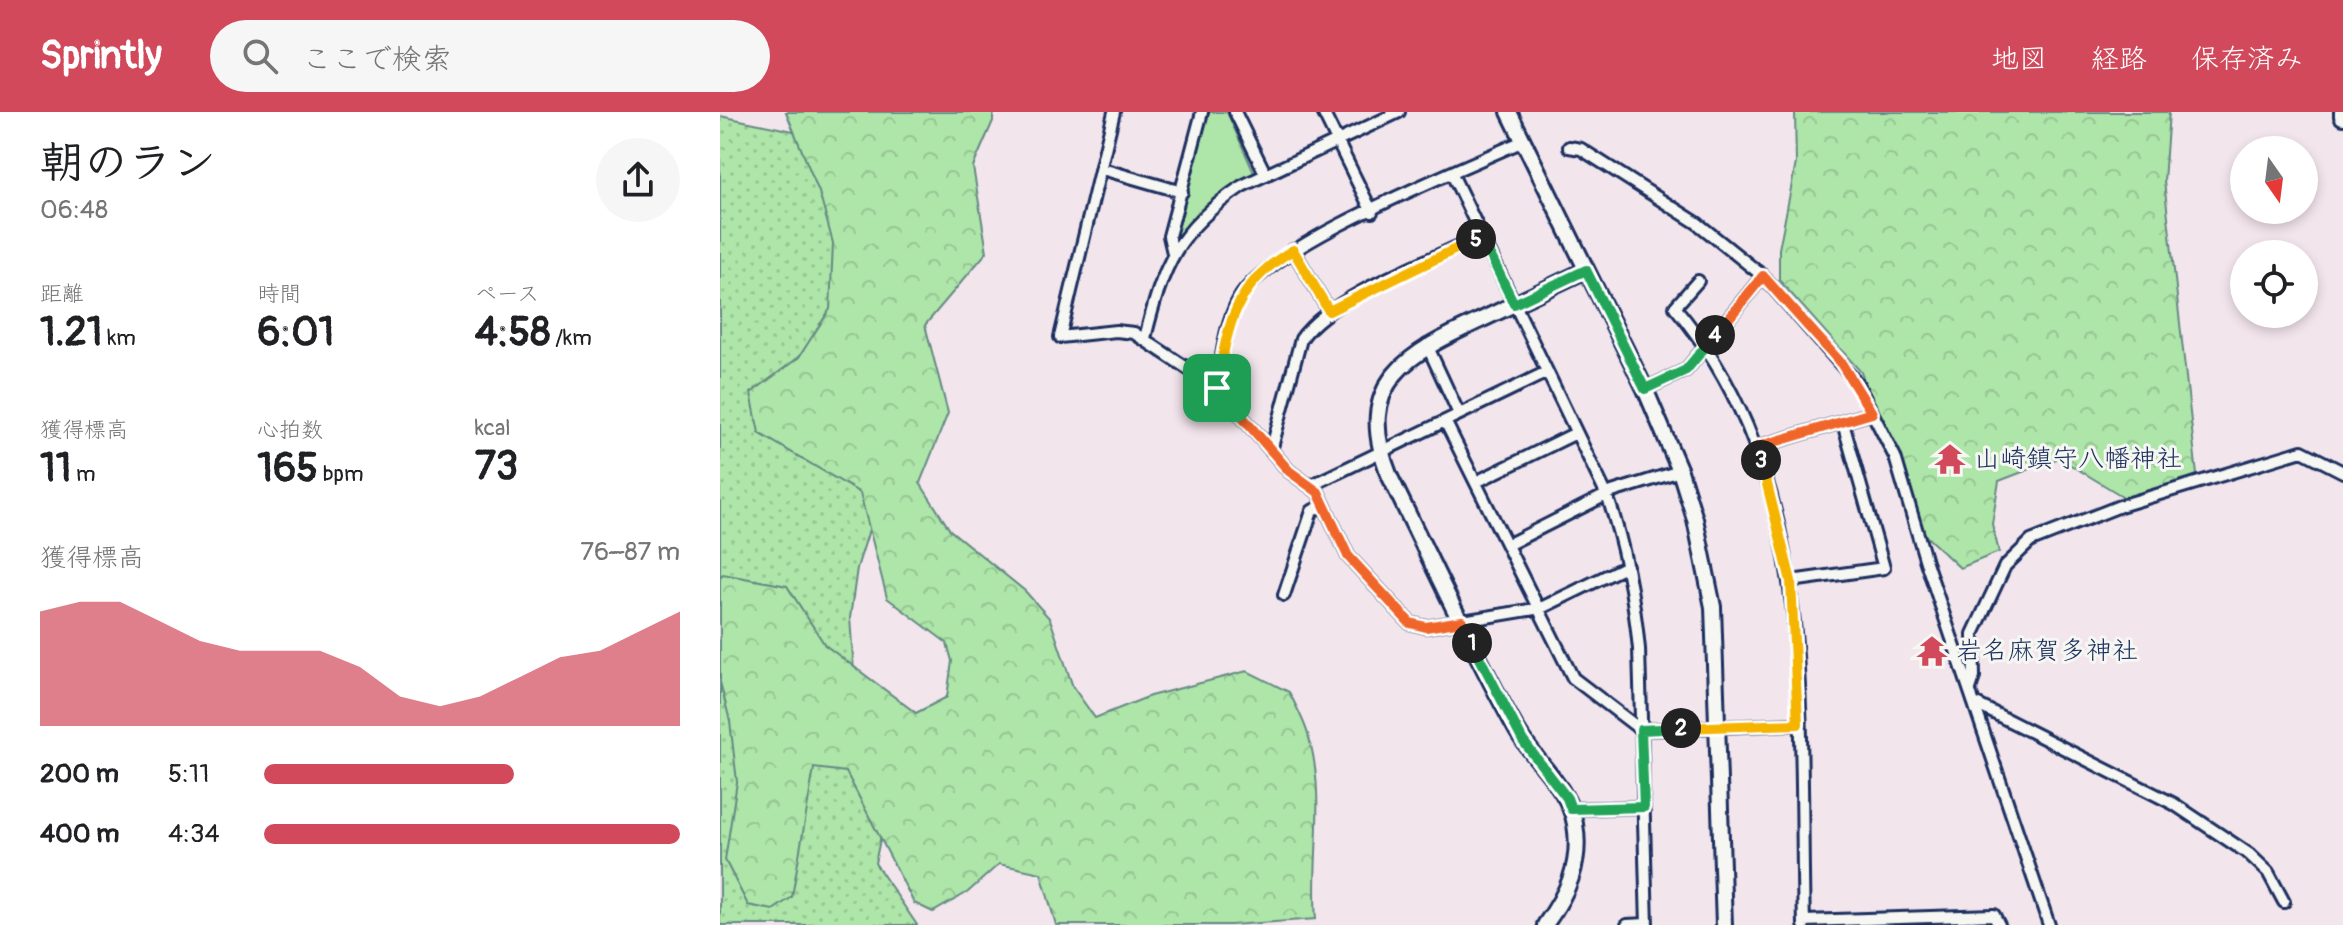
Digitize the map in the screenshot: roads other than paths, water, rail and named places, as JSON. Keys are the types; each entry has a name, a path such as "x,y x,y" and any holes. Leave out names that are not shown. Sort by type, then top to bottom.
{"street":[{"path":"1114,112 1060,337 1116,331 1145,338 1217,388 1289,471 1318,492 1348,556 1410,623 1426,627 1538,608 1627,566"},
{"path":"1173,253 1169,236 1202,112"},
{"path":"1235,112 1266,175"},
{"path":"1323,112 1372,212"},
{"path":"1145,338 1159,280 1173,253 1222,200 1266,175 1399,112"},
{"path":"1509,112 1645,389 1680,471 1713,607 1724,925"},
{"path":"1217,388 1225,339 1239,297 1276,260 1523,141"},
{"path":"1569,147 1581,149 1697,223 1763,276 1841,363 1872,413 1895,457 2049,925"},
{"path":"1102,169 1182,192"},
{"path":"1452,174 1606,495 1627,566 1639,649 1647,924 1627,925"},
{"path":"1271,451 1301,339 1310,326 1329,311 1481,236"},
{"path":"1293,250 1329,311"},
{"path":"1545,925 1565,896 1574,875 1577,848 1571,809 1567,798 1514,727 1381,452 1377,423 1385,393 1406,361 1427,345 1586,270"},
{"path":"1645,389 1686,370 1763,276"},
{"path":"1698,281 1675,307 1707,345 1757,447 1791,581 1804,923 1994,915 1999,925"},
{"path":"1427,345 1459,414"},
{"path":"1310,486 1547,372"},
{"path":"1757,447 1872,413"},
{"path":"1445,421 1573,678 1641,730 1798,724"},
{"path":"1791,581 1884,568 1843,423"},
{"path":"1476,482 1576,433"},
{"path":"1970,689 1974,677 1973,634 2005,566 2031,541 2120,506 2302,451 2343,472"},
{"path":"1507,545 1606,495 1680,471"},
{"path":"1284,595 1312,511 1324,505"},
{"path":"1974,703 2174,804 2249,854 2268,872 2284,902"},
{"path":"1571,809 1644,807"}],"place":[{"name":"山崎鎮守八幡神社","path":"1950,459"},
{"name":"岩名麻賀多神社","path":"1932,651"}]}
